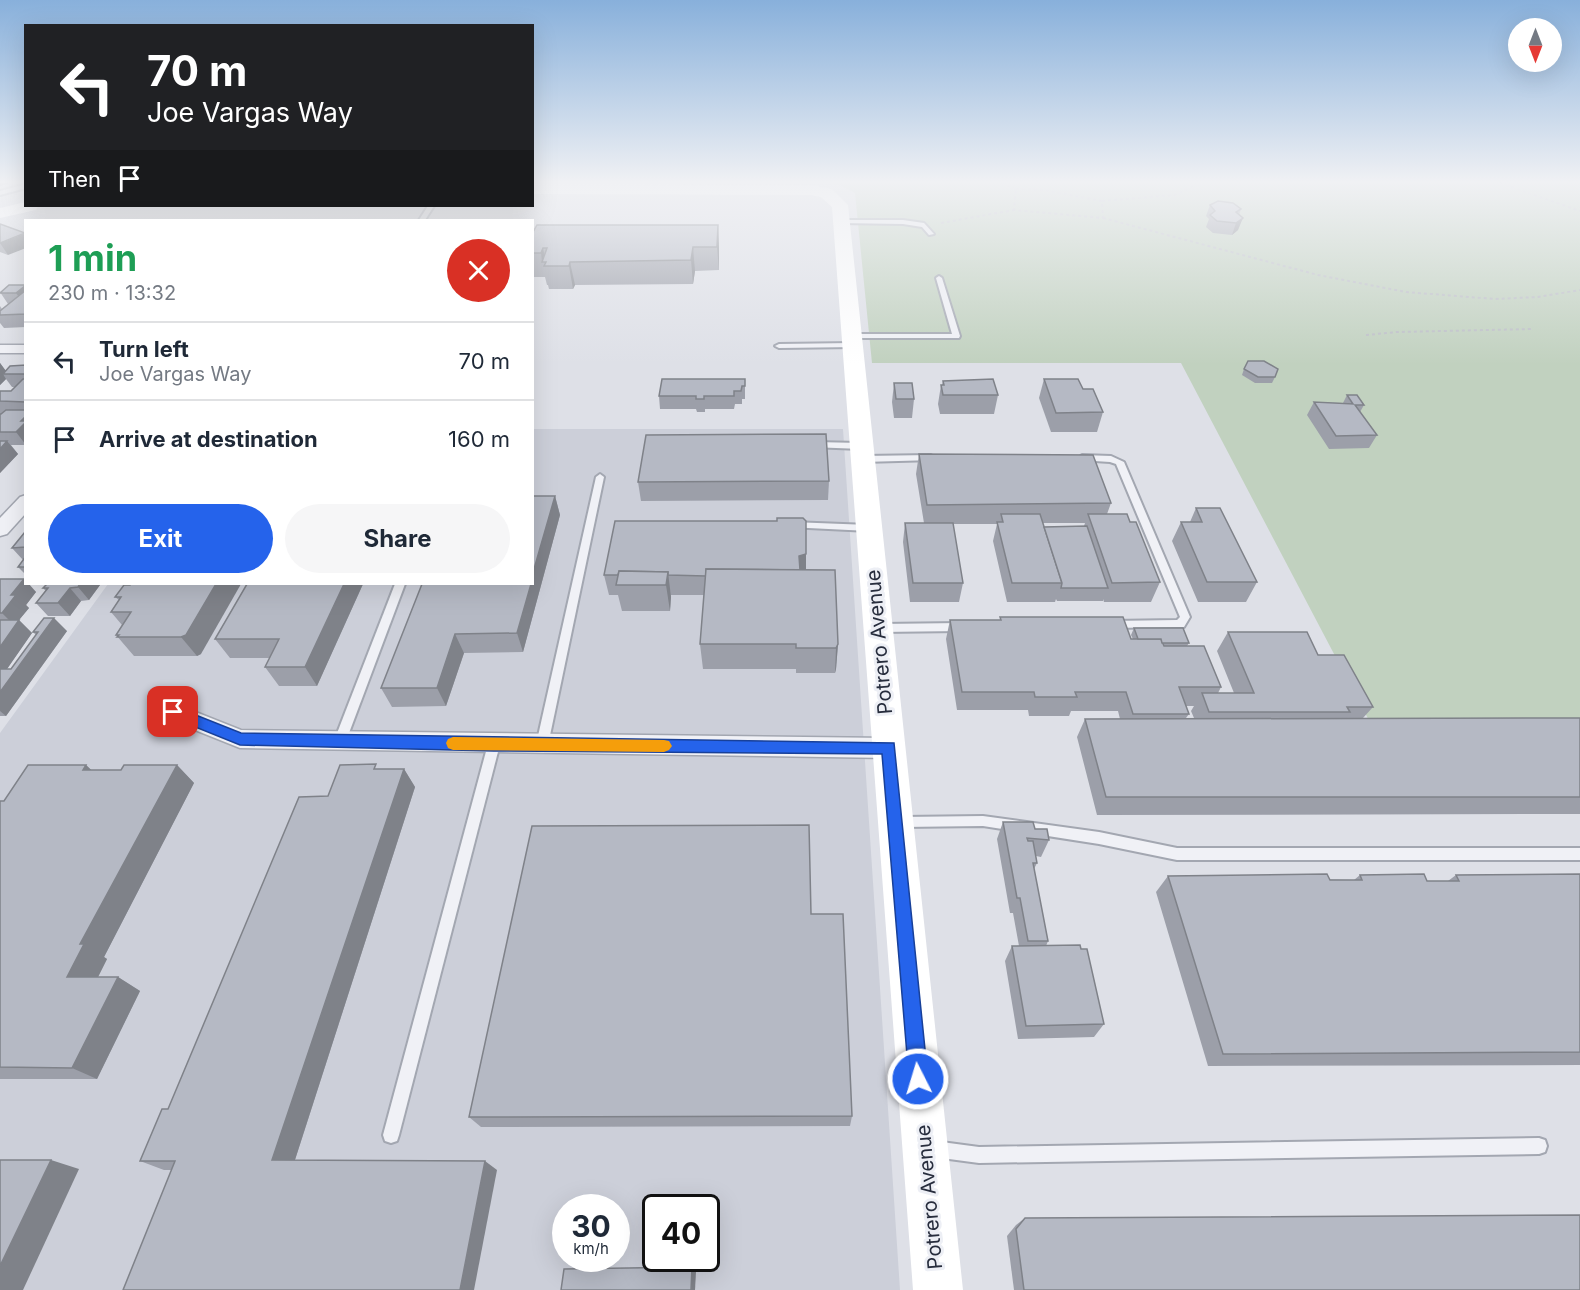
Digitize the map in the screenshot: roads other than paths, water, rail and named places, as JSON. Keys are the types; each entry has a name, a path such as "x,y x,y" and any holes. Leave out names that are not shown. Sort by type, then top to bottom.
{"street":[{"name":"Potrero Avenue","path":"843,243 938,1290"},
{"path":"0,349 24,349"},
{"path":"0,530 24,503"},
{"path":"173,712 240,739 542,745 889,748"}],"lane":[{"path":"779,346 956,336 939,278"},
{"path":"804,445 861,442 943,458"},
{"path":"1067,458 1111,459 1120,462 1185,617 1180,624 1099,625"},
{"path":"542,745 600,477"},
{"path":"782,525 869,528"},
{"path":"340,741 399,585"},
{"path":"878,628 971,627"},
{"path":"391,1135 494,744"},
{"path":"895,823 983,821 1099,838 1177,854 1580,854"},
{"path":"925,1148 979,1155 1539,1146"}]}
